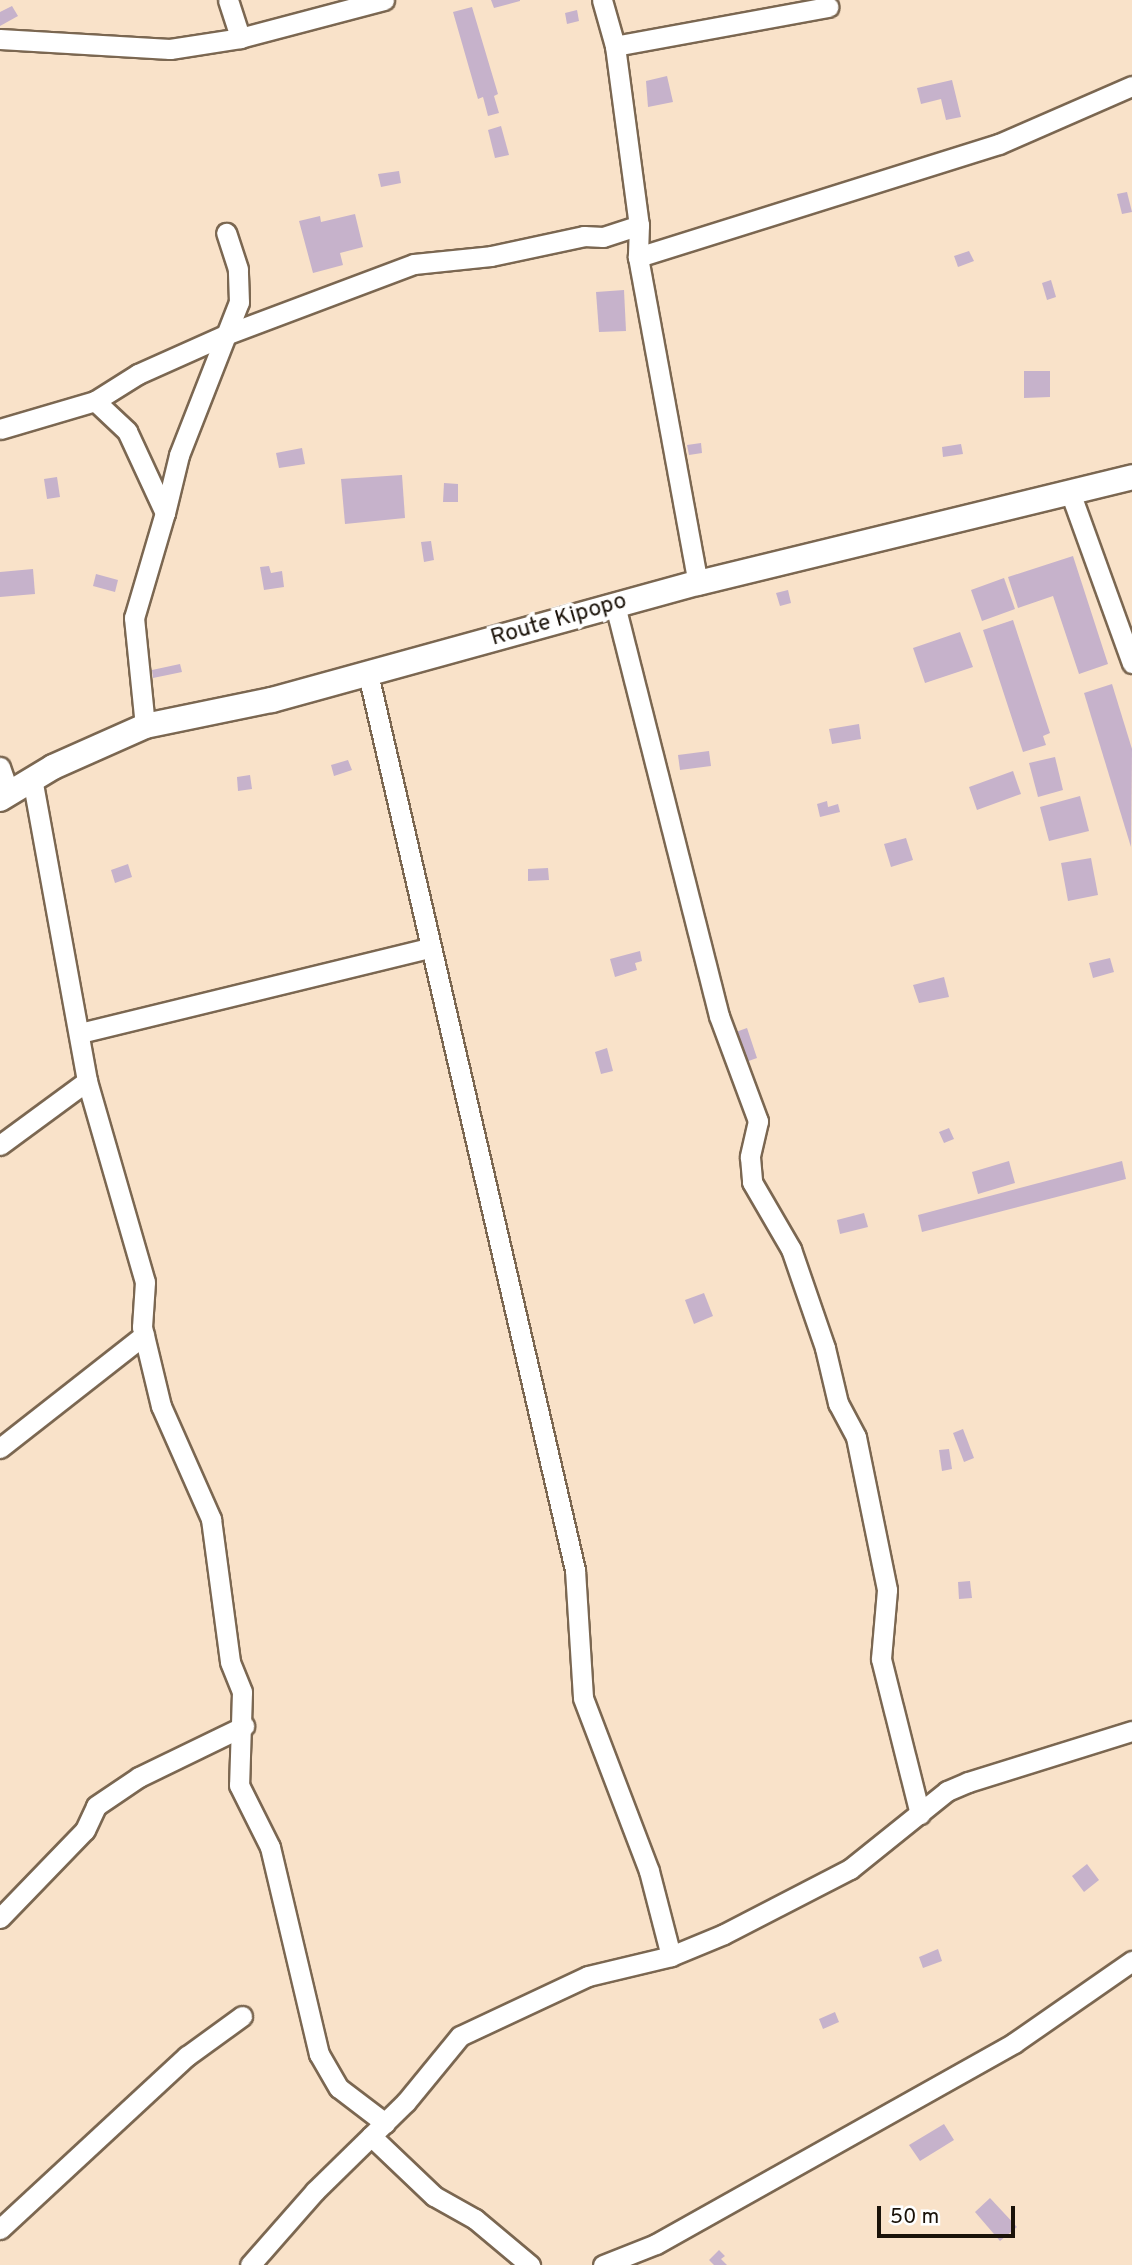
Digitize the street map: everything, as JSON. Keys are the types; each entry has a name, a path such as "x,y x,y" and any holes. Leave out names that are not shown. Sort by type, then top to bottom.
{"main road":[{"name":"Route Kipopo","path":"3,785 32,778 145,726 272,700 698,583 1132,477"}],"street":[{"path":"228,0 240,38"},
{"path":"0,39 170,49 240,38 384,0"},
{"path":"601,0 615,46 639,225 638,257 698,583"},
{"path":"615,46 828,7"},
{"path":"638,257 999,144 1132,86"},
{"path":"0,429 95,401 138,374 225,335 414,264 491,256 584,236 603,237 639,225"},
{"path":"145,726 134,618 179,455 239,302 238,269 226,233"},
{"path":"95,401 127,431 164,513"},
{"path":"1070,492 1132,663"},
{"path":"615,605 719,1016 758,1121 750,1157 752,1182 791,1249 838,1403 856,1437 887,1590 881,1659 920,1814"},
{"path":"368,674 575,1570 583,1698 649,1871 671,1956"},
{"path":"32,778 44,864 88,1081 145,1282 144,1335 161,1406 211,1519 230,1662 242,1692 244,1726 239,1785 270,1847 318,2054 339,2088 378,2129 434,2196 475,2219 530,2265"},
{"path":"80,1033 430,948"},
{"path":"0,1145 88,1081"},
{"path":"0,1448 144,1335"},
{"path":"0,1918 85,1830 96,1806 139,1777 244,1726"},
{"path":"250,2265 378,2129 444,2050 470,2030 588,1976 671,1956 850,1869 947,1791 1132,1731"},
{"path":"603,2265 656,2244 1002,2050 1132,1961"},
{"path":"0,2229 187,2056 242,2017"}],"building":[{"path":"491,0 520,0 520,1 494,8"},
{"path":"12,6 18,16 0,26 0,12"},
{"path":"472,7 498,94 494,96 499,113 488,116 483,97 478,99 453,12"},
{"path":"577,10 579,21 567,24 565,13"},
{"path":"667,76 673,102 648,107 646,81"},
{"path":"952,80 961,117 946,120 941,99 921,104 917,88"},
{"path":"501,126 509,155 495,158 488,130"},
{"path":"399,171 401,183 381,187 378,174"},
{"path":"1127,192 1132,212 1122,214 1117,194"},
{"path":"355,214 363,247 340,253 343,265 313,273 299,221 320,216 321,222"},
{"path":"969,251 974,261 958,267 954,256"},
{"path":"1051,280 1056,297 1047,300 1042,283"},
{"path":"624,290 626,331 599,332 596,292"},
{"path":"1024,371 1050,371 1050,397 1024,398"},
{"path":"701,443 702,453 689,455 687,445"},
{"path":"961,444 963,454 943,457 942,447"},
{"path":"302,448 305,464 279,468 276,453"},
{"path":"402,475 405,518 345,524 341,479"},
{"path":"57,477 60,497 47,499 44,479"},
{"path":"444,483 458,484 458,502 443,502"},
{"path":"431,541 434,560 424,562 421,542"},
{"path":"1073,556 1108,664 1079,674 1053,596 1018,608 1008,577"},
{"path":"269,566 271,573 282,571 284,587 264,590 260,567"},
{"path":"33,569 35,594 0,597 0,572"},
{"path":"96,574 118,580 115,592 93,586"},
{"path":"1004,578 1015,609 982,621 971,590"},
{"path":"788,590 791,603 780,606 776,593"},
{"path":"1013,620 1050,733 1043,736 1046,745 1023,752 983,630"},
{"path":"960,632 973,667 925,683 913,648"},
{"path":"180,664 182,672 153,678 152,670"},
{"path":"1112,684 1132,749 1131,847 1084,693"},
{"path":"859,724 861,739 832,744 829,729"},
{"path":"709,751 711,766 680,770 678,755"},
{"path":"1055,757 1063,790 1038,797 1029,763"},
{"path":"348,760 352,770 334,776 331,765"},
{"path":"1013,771 1021,794 977,810 969,787"},
{"path":"250,775 252,789 238,791 237,777"},
{"path":"1080,796 1089,831 1049,841 1040,807"},
{"path":"827,801 828,807 838,804 840,812 820,817 817,804"},
{"path":"906,838 913,860 891,867 884,844"},
{"path":"1091,858 1098,895 1068,901 1061,863"},
{"path":"128,864 132,877 115,883 111,870"},
{"path":"548,868 549,880 528,881 528,869"},
{"path":"640,951 642,961 635,963 637,970 615,977 610,959"},
{"path":"1110,958 1114,972 1093,978 1089,963"},
{"path":"944,977 949,997 919,1003 913,985"},
{"path":"747,1028 757,1058 743,1063 733,1033"},
{"path":"607,1048 613,1071 601,1074 595,1052"},
{"path":"949,1128 954,1139 944,1143 939,1132"},
{"path":"1009,1161 1015,1183 978,1194 972,1172"},
{"path":"1122,1161 1126,1179 922,1232 918,1215"},
{"path":"864,1213 868,1227 840,1234 837,1220"},
{"path":"704,1293 713,1316 694,1324 685,1300"},
{"path":"963,1429 974,1458 964,1462 953,1433"},
{"path":"949,1449 952,1469 942,1471 939,1450"},
{"path":"970,1581 972,1598 959,1599 958,1582"},
{"path":"1087,1864 1099,1880 1084,1892 1072,1876"},
{"path":"938,1949 942,1961 923,1968 919,1957"},
{"path":"835,2012 839,2022 823,2029 819,2019"},
{"path":"944,2124 954,2140 920,2161 909,2145"},
{"path":"990,2198 1017,2227 1000,2241 975,2212"},
{"path":"719,2250 725,2256 721,2259 727,2265 714,2265 709,2260"}]}
